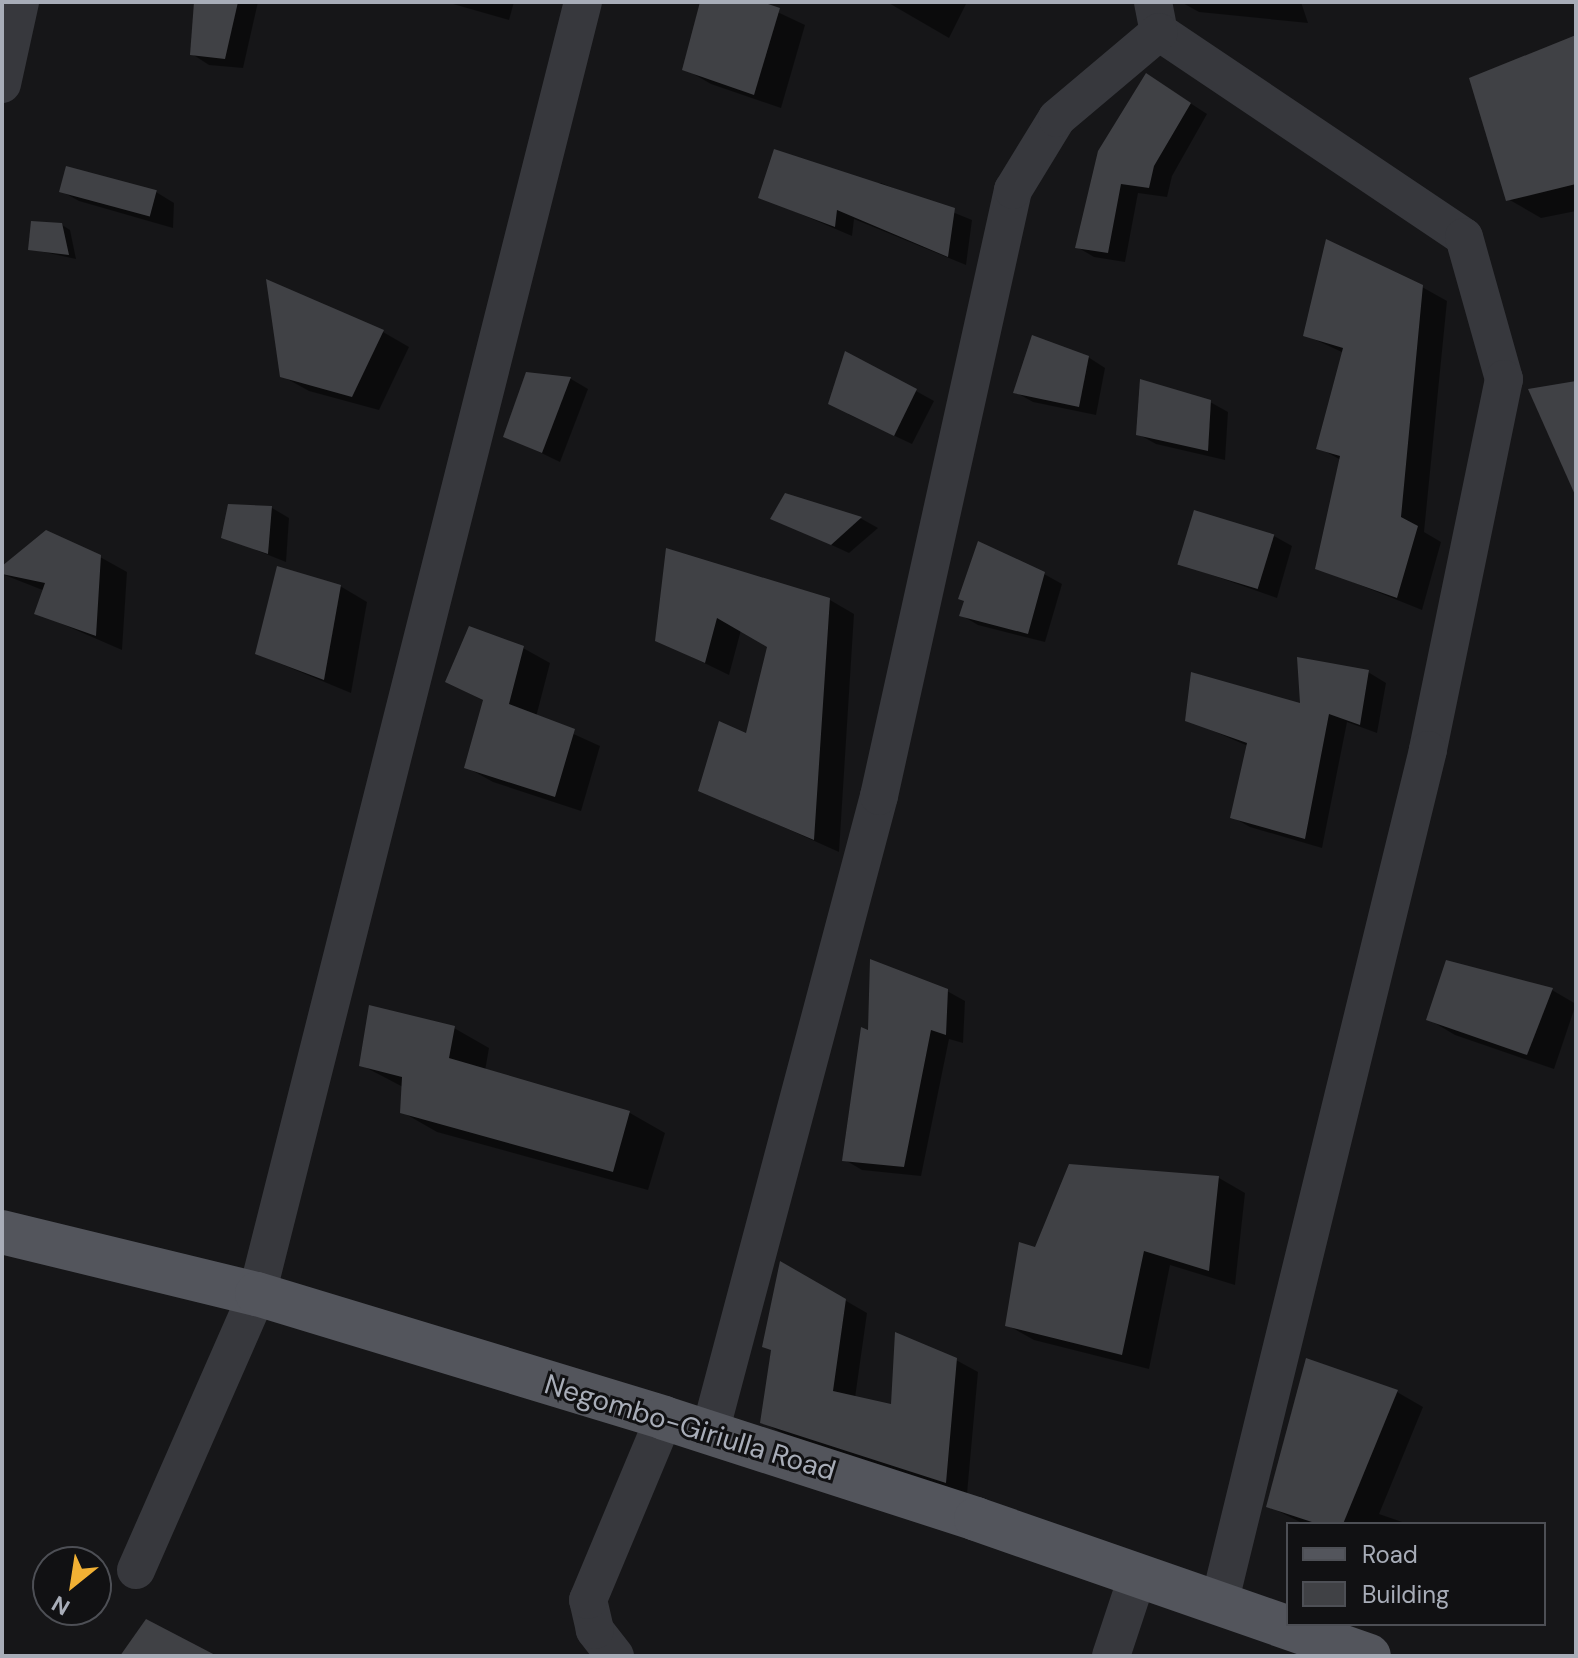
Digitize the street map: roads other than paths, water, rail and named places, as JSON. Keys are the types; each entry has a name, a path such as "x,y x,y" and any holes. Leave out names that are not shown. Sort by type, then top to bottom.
{"main road":[{"name":"Negombo-Giriulla Road","path":"2,1232 257,1294 710,1432 1138,1575 1219,1604 1324,1648 1369,1656"}],"street":[{"path":"2,84 20,2"},
{"path":"136,1570 257,1294 583,2"},
{"path":"710,1432 879,796 1013,190 1057,118 1156,17 1464,237 1504,379 1428,750 1219,1604"},
{"path":"615,1656 595,1630 588,1600 664,1418"},
{"path":"1111,1656 1138,1575"}]}
